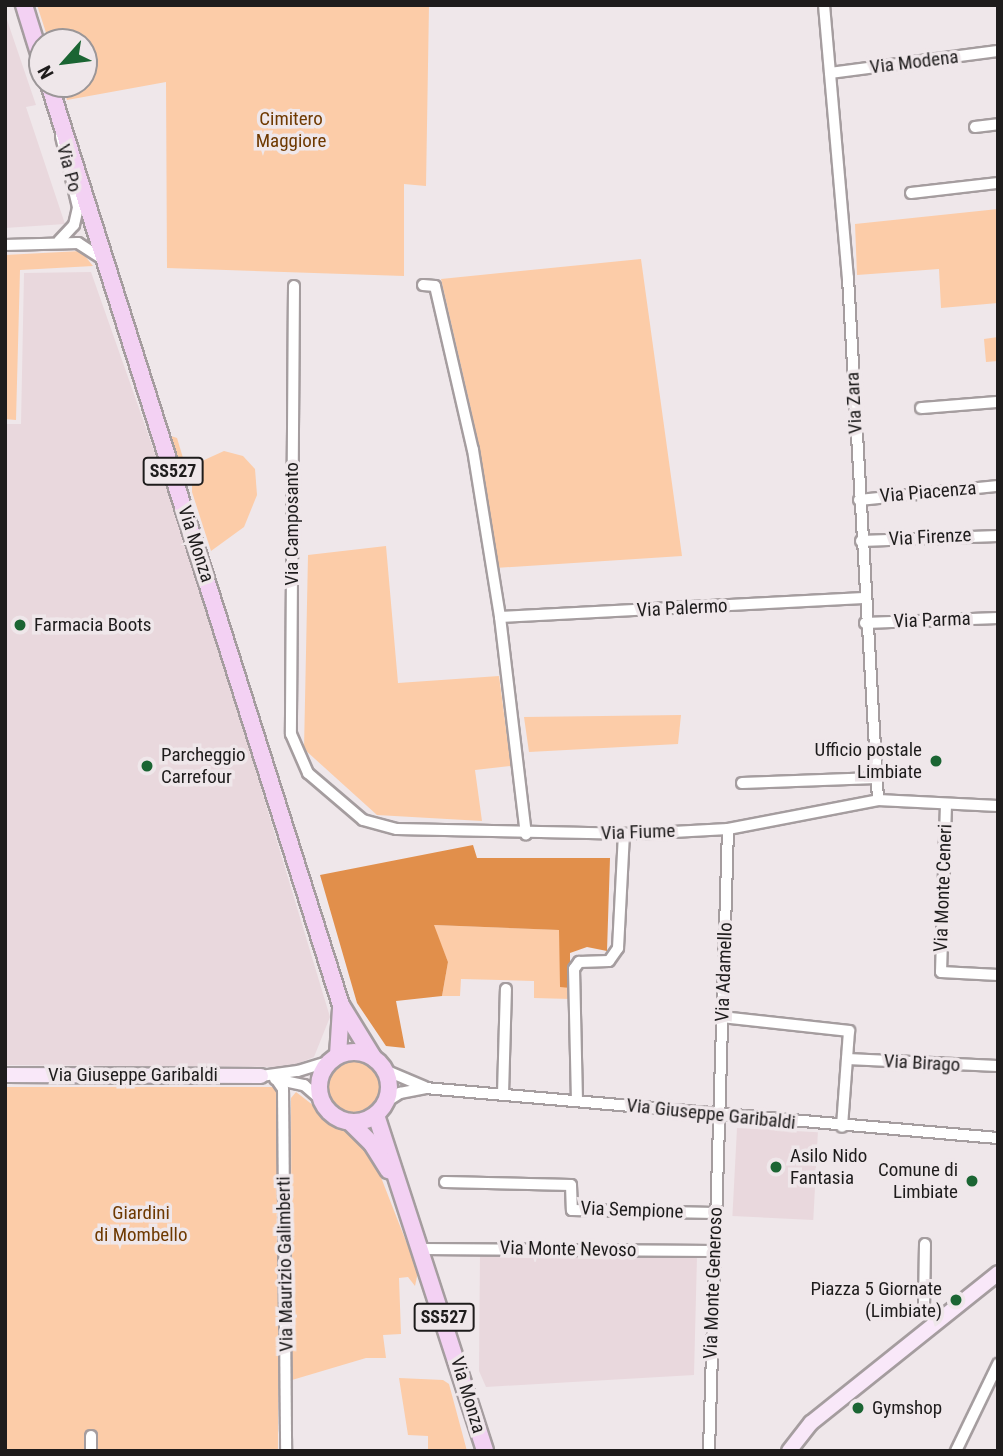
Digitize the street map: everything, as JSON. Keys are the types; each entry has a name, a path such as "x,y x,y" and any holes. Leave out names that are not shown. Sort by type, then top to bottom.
{"main road":[{"path":"24,5 31,28"},
{"name":"Via Monza","path":"53,98 341,1005 373,1057"},
{"name":"Via Monza","path":"334,1058 341,1005"},
{"path":"358,1052 373,1057 385,1070 389,1086 381,1109 350,1122 332,1115 321,1100 320,1079 334,1058 358,1052"},
{"name":"Via Monza","path":"381,1109 421,1249 485,1451"},
{"name":"Via Monza","path":"350,1122 380,1156 412,1219"}],"street":[{"name":"Via Zara","path":"824,5 848,278 865,623 878,800"},
{"name":"Via Modena","path":"830,73 998,51"},
{"path":"975,127 998,124"},
{"name":"Via Po","path":"59,241 74,225 78,207 60,147 64,133"},
{"path":"911,193 998,183"},
{"path":"5,245 59,241 86,246 106,262"},
{"path":"423,285 435,286 473,450 500,617 526,834"},
{"name":"Via Camposanto","path":"294,286 290,734 299,760"},
{"path":"921,408 998,402"},
{"name":"Via Piacenza","path":"859,500 998,486"},
{"name":"Via Firenze","path":"861,541 998,536"},
{"name":"Via Palermo","path":"500,617 864,598"},
{"name":"Via Parma","path":"865,623 998,618"},
{"name":"Via Fiume","path":"299,760 314,778 375,825 526,834 624,834 728,829 878,800 998,806"},
{"path":"742,783 876,778"},
{"name":"Via Monte Ceneri","path":"946,804 941,972 998,975"},
{"name":"Via Adamello","path":"719,1115 728,829"},
{"path":"577,1101 575,969 579,961 609,961 618,948 624,834"},
{"path":"503,1094 506,989"},
{"path":"722,1017 849,1031 842,1127"},
{"name":"Via Giuseppe Garibaldi","path":"5,1075 261,1076 299,1071 334,1058"},
{"name":"Via Birago","path":"847,1059 998,1066"},
{"name":"Via Giuseppe Garibaldi","path":"385,1070 425,1088"},
{"name":"Via Giuseppe Garibaldi","path":"261,1076 304,1085 321,1100"},
{"name":"Via Maurizio Galimberti","path":"276,1079 283,1088 286,1451"},
{"name":"Via Giuseppe Garibaldi","path":"381,1109 400,1093 425,1088 998,1139"},
{"name":"Via Monte Generoso","path":"709,1451 719,1115"},
{"name":"Via Sempione","path":"445,1182 571,1185 572,1210 715,1213"},
{"path":"925,1244 924,1308 936,1323"},
{"name":"Via Monte Nevoso","path":"421,1249 714,1251"},
{"path":"778,1451 789,1437 811,1423 998,1273"},
{"path":"914,1342 948,1323 998,1283"},
{"path":"956,1451 998,1364"},
{"path":"475,1416 479,1451"},
{"path":"789,1451 811,1423"},
{"path":"91,1436 91,1451"}],"shaded area":[{"path":"5,14 28,82 28,98 34,98 36,105 26,107 65,224 5,228"},
{"name":"Parcheggio Carrefour","path":"91,272 191,556 330,1017 314,1057 289,1067 5,1065 5,424 21,424 24,273"},
{"path":"473,845 477,858 610,858 607,951 587,947 570,953 570,988 560,987 559,930 434,925 448,962 442,996 396,1001 405,1048 386,1046 357,1003 320,875"},
{"name":"Asilo Nido Fantasia","path":"737,1128 818,1132 813,1220 732,1216"},
{"path":"480,1252 697,1256 694,1375 486,1387 479,1371"}],"green space":[{"name":"Cimitero Maggiore","path":"37,5 429,5 426,186 404,184 404,276 167,268 166,82 98,94 98,28 44,28"},
{"path":"998,209 998,303 941,308 939,269 857,275 855,224"},
{"path":"81,251 93,266 20,270 16,420 5,419 5,255"},
{"path":"641,259 682,556 495,568 472,414 441,279"},
{"path":"998,337 998,361 986,362 984,339"},
{"path":"168,435 177,438 186,468 182,474"},
{"path":"224,451 243,456 255,469 257,495 244,527 211,551 192,492 192,474 202,461"},
{"path":"386,546 398,683 499,676 511,766 475,770 482,821 377,815 304,749 308,555"},
{"path":"681,715 678,744 529,752 524,717"},
{"path":"433,925 560,930 560,986 570,988 571,999 534,998 534,981 461,979 460,996 442,996 448,962"},
{"path":"353,1058 372,1066 380,1085 372,1104 353,1112 334,1104 326,1085 334,1066"},
{"name":"Giardini di Mombello","path":"5,1087 278,1087 278,1451 5,1451"},
{"path":"296,1092 357,1139 375,1162 418,1272 415,1286 408,1277 399,1278 401,1334 383,1335 386,1358 366,1358 292,1380 291,1098"},
{"path":"399,1378 443,1380 449,1384 467,1451 428,1451 428,1436 408,1435"}],"place":[{"name":"Farmacia Boots","path":"20,625"},
{"name":"Ufficio postale Limbiate","path":"936,761"},
{"name":"Parcheggio Carrefour","path":"147,766"},
{"name":"Asilo Nido Fantasia","path":"776,1167"},
{"name":"Comune di Limbiate","path":"972,1181"},
{"name":"Piazza 5 Giornate (Limbiate)","path":"956,1300"},
{"name":"Gymshop","path":"858,1408"}]}
